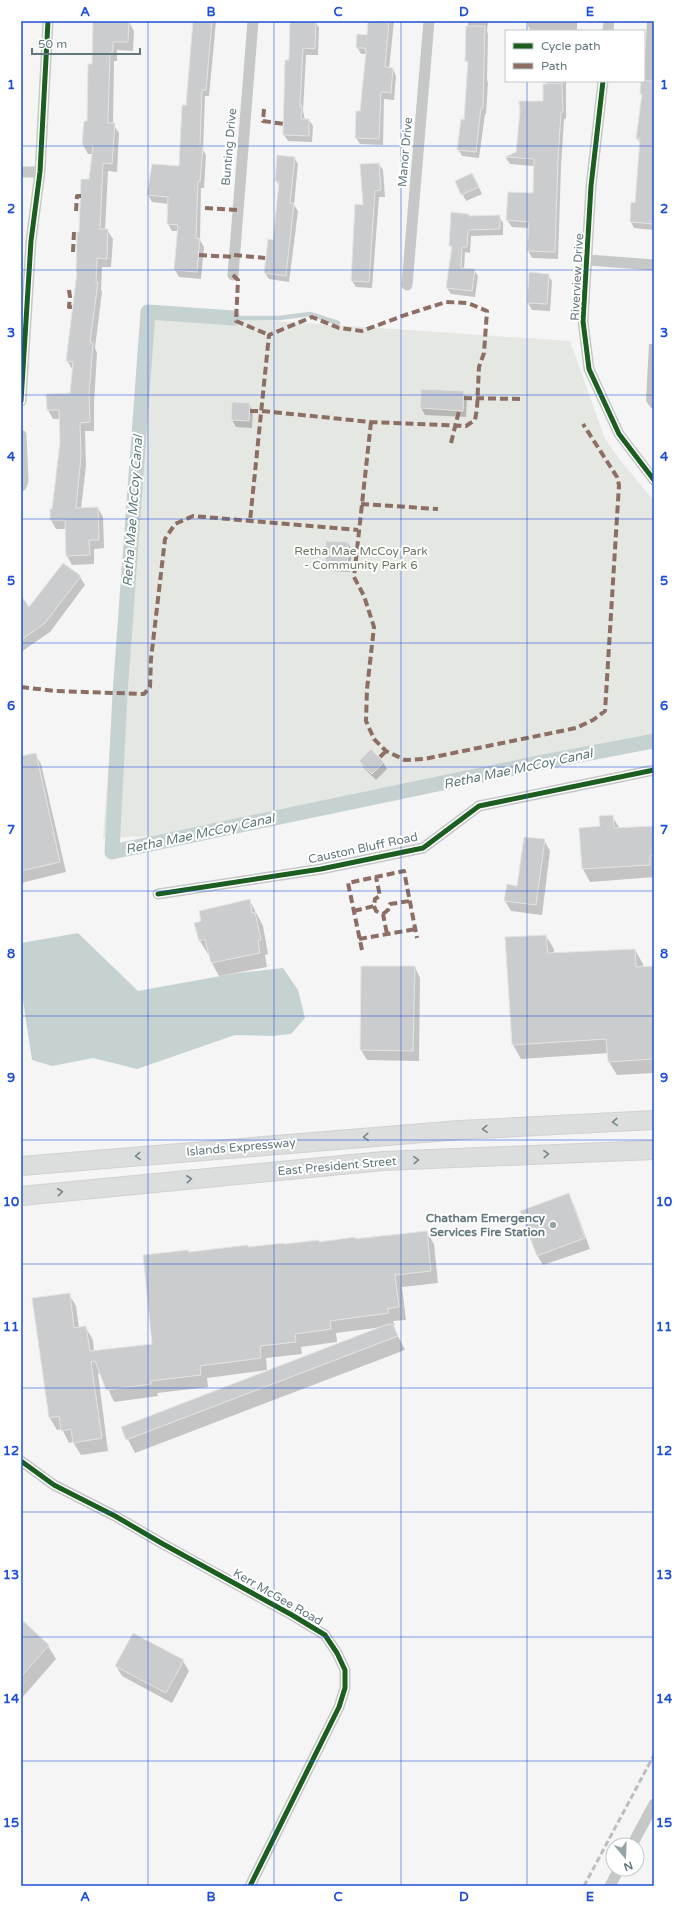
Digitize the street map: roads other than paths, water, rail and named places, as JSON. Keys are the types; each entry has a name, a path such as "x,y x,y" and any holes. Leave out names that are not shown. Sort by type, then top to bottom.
{"main road":[{"name":"Islands Expressway","path":"21,1166 460,1130 654,1120"},
{"name":"East President Street","path":"21,1196 383,1161 654,1150"}],"street":[{"path":"21,401 31,241 40,172 48,21"},
{"name":"Bunting Drive","path":"233,276 253,21"},
{"name":"Manor Drive","path":"407,284 429,21"},
{"name":"Riverview Drive","path":"603,82 591,186 588,260 583,321 589,369 619,434 654,480"},
{"path":"21,172 40,172"},
{"path":"588,260 654,265"},
{"path":"21,435 23,481 21,486"},
{"name":"Causton Bluff Road","path":"158,894 321,868 422,848 480,806 654,770"},
{"name":"Kerr McGee Road","path":"21,1461 54,1485 115,1516 325,1635 337,1653 345,1670 345,1688 339,1707 250,1886"},
{"path":"636,1837 654,1804"},
{"path":"610,1886 615,1877"}],"waterway":[{"name":"Retha Mae McCoy Canal","path":"233,318 148,312 120,694 112,852 548,761 654,741"},
{"path":"233,318 279,318 310,314 338,323"}],"railway":[{"path":"584,1886 654,1755"}],"place":[{"name":"Chatham Emergency Services Fire Station","path":"553,1225"}],"park label":[{"name":"Retha Mae McCoy Park - Community Park 6","path":"361,558"}]}
